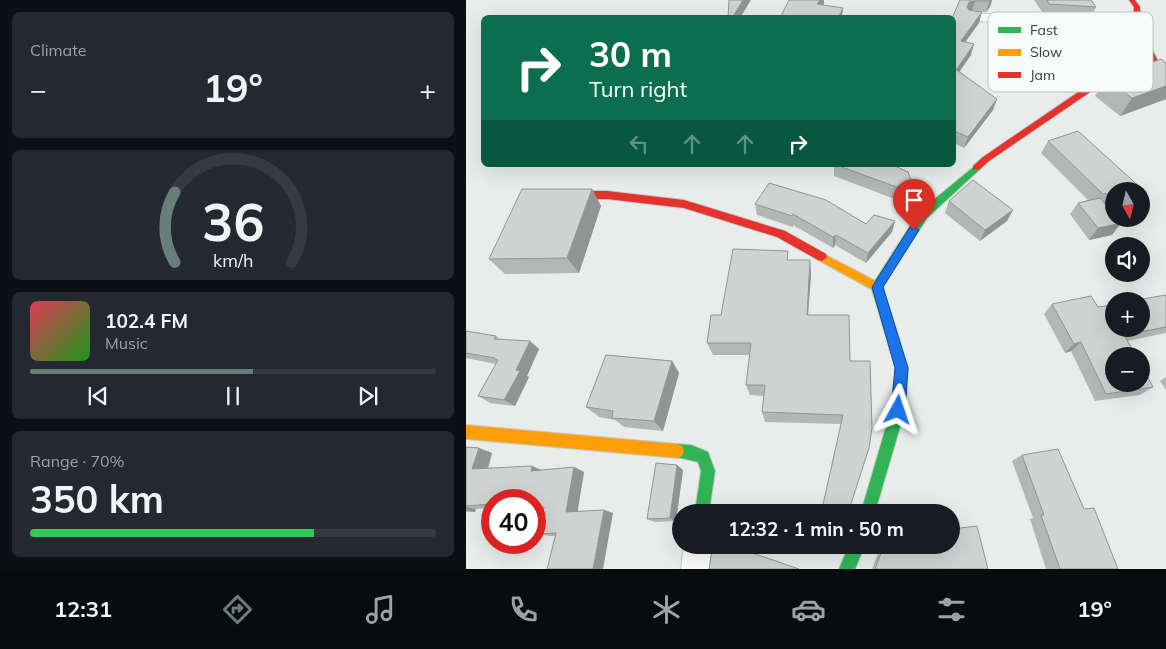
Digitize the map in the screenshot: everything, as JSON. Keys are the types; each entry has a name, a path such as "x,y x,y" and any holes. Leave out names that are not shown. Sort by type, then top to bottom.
{"street":[{"path":"1132,0 1137,7 1137,12"},
{"path":"972,17 988,18"},
{"path":"877,287 923,215 986,159 1083,92"},
{"path":"548,195 607,195 684,204 781,234 877,287 902,368 898,410 870,504"},
{"path":"466,432 691,452 703,457 708,471 703,504"},
{"path":"695,569 697,554"},
{"path":"847,569 853,554"}],"building":[{"path":"729,0 743,0 734,15 728,15"},
{"path":"789,0 820,0 817,4 843,8 840,15 782,15"},
{"path":"960,0 990,0 969,2 967,7 969,10 982,12 961,41 974,44 957,69 956,15 953,15"},
{"path":"1047,0 1091,0 1096,7 1049,4"},
{"path":"1161,59 1166,63 1166,86 1153,91 1153,62"},
{"path":"956,69 997,99 968,137 956,132"},
{"path":"1123,92 1149,92 1132,98"},
{"path":"1078,131 1134,182 1105,182 1105,194 1103,194 1048,141"},
{"path":"842,167 897,167 908,172 916,194"},
{"path":"973,180 1013,210 985,230 949,201"},
{"path":"769,183 826,200 866,224 874,215 895,221 868,253 836,235 833,237 793,214 792,216 755,204"},
{"path":"522,189 592,189 567,258 489,259"},
{"path":"1100,198 1105,204 1105,226 1098,228 1078,203"},
{"path":"733,249 788,251 787,260 810,260 807,315 849,315 850,361 870,361 872,428 869,448 851,504 823,504 843,415 762,412 765,385 746,385 751,343 707,343 711,315 721,315"},
{"path":"1166,295 1166,327 1150,330 1150,298"},
{"path":"1091,296 1098,307 1105,306 1105,337 1125,337 1131,347 1105,347 1105,392 1081,342 1074,344 1052,304"},
{"path":"466,331 496,336 494,339 530,341 516,370 520,371 504,400 478,396 498,360 466,353"},
{"path":"606,355 672,361 654,421 612,418 613,411 586,407"},
{"path":"466,447 479,448 472,469 532,466 531,471 574,467 566,512 604,510 593,569 547,569 556,533 546,534 546,489 481,489 481,505 466,506"},
{"path":"1058,449 1084,509 1094,508 1118,569 1060,569 1041,515 1044,515 1022,455"},
{"path":"656,463 677,465 670,518 647,519"},
{"path":"977,526 988,569 875,569 881,554 960,554 960,528"},
{"path":"712,554 755,554 799,569 709,569"}],"traffic: fast":[{"path":"870,504 898,410 902,368 877,287 923,215 976,168"},
{"path":"677,451 691,452 703,457 708,471 703,504"},
{"path":"847,569 853,554"}],"traffic: slow":[{"path":"822,257 877,287"},
{"path":"466,432 677,451"}],"traffic: jam":[{"path":"1132,0 1137,7 1137,12"},
{"path":"976,168 986,159 1084,92"},
{"path":"557,195 607,195 684,204 781,234 822,257"}],"route":[{"path":"898,410 902,368 877,287 914,230"}]}
